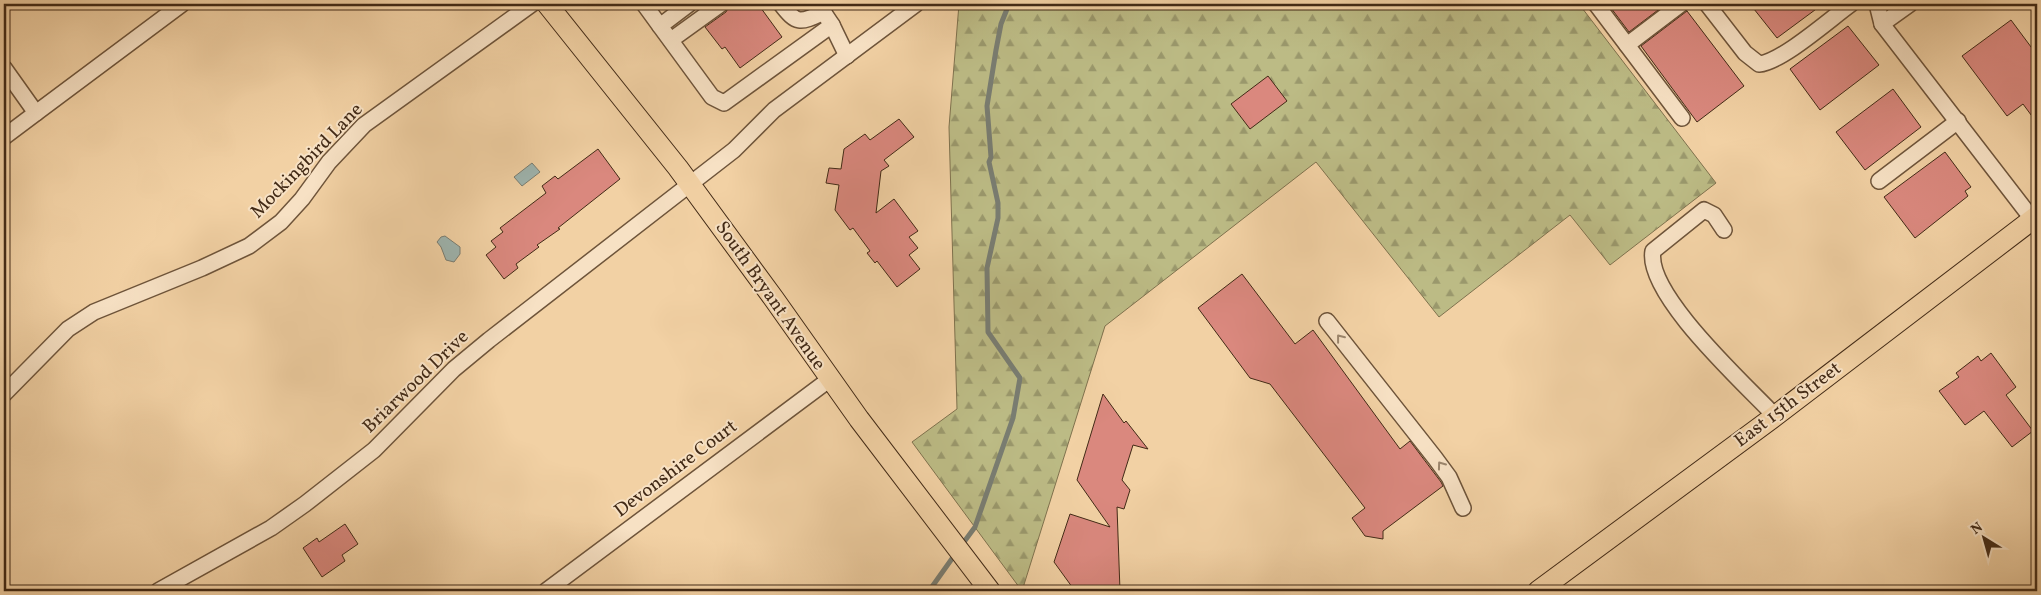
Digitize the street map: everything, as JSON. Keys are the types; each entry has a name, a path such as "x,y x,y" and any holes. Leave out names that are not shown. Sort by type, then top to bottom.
{"main road":[{"name":"South Bryant Avenue","path":"547,4 689,184 830,379 990,591"},
{"name":"East 15th Street","path":"1538,591 1775,416 2035,218"}],"street":[{"path":"4,138 182,4"},
{"name":"Mockingbird Lane","path":"4,394 68,329 94,312 202,268 249,246 281,222 302,199 330,162 364,125 532,4"},
{"path":"644,4 712,97 724,103 824,14"},
{"path":"660,26 689,4"},
{"path":"671,40 720,4"},
{"path":"781,4 791,17 796,20 806,20 824,14"},
{"name":"Briarwood Drive","path":"158,591 272,528 305,504 374,450 454,370 734,150 774,110 916,4"},
{"path":"1596,4 1682,118"},
{"path":"1627,45 1681,4"},
{"path":"1708,4 1746,53 1759,64 1767,63 1784,54 1851,4"},
{"path":"1877,4 1882,24 2035,218"},
{"path":"1882,24 1910,4"},
{"path":"824,14 847,56"},
{"path":"4,68 36,113"},
{"path":"1879,181 1958,121"},
{"path":"1724,230 1714,215 1704,210 1653,251 1651,260 1668,299 1701,339 1775,416"},
{"path":"1328,321 1449,477 1464,508"},
{"name":"Devonshire Court","path":"546,591 830,379"}],"green space":[{"path":"959,4 1579,4 1716,183 1610,265 1570,215 1439,317 1316,162 1105,326 1022,591 912,442 957,409 949,127"}],"water":[{"path":"532,163 540,172 522,186 514,177"},
{"path":"445,236 460,247 460,254 454,262 446,260 437,242 441,237"}],"building":[{"path":"730,4 758,4 782,37 740,68 725,47 722,49 705,27 726,12"},
{"path":"1608,4 1666,4 1629,32"},
{"path":"1750,4 1823,4 1777,38"},
{"path":"1687,11 1744,86 1697,122 1641,46"},
{"path":"2011,20 2037,55 2037,123 2023,104 2007,116 1962,56"},
{"path":"1848,26 1879,65 1820,110 1790,69"},
{"path":"1268,76 1287,101 1250,129 1231,104"},
{"path":"1893,89 1921,127 1865,170 1836,132"},
{"path":"899,119 914,137 884,160 889,166 881,171 876,213 894,199 918,231 909,237 918,248 909,255 920,269 897,287 877,261 875,263 867,253 870,251 853,228 850,230 835,210 839,185 826,183 829,168 841,169 844,149 865,134 870,140"},
{"path":"598,149 620,179 558,228 560,229 537,245 539,247 516,264 518,268 504,279 486,255 496,247 491,241 503,232 500,228 546,193 542,186 555,176 558,179"},
{"path":"1945,152 1971,187 1965,191 1968,196 1915,238 1884,197"},
{"path":"1242,274 1295,344 1313,330 1400,449 1410,441 1441,482 1443,486 1383,531 1383,539 1365,536 1352,518 1365,508 1270,384 1250,378 1198,308"},
{"path":"1991,353 2016,387 2006,395 2033,431 2012,447 1984,411 1965,425 1939,391 1959,377 1956,373 1978,356 1981,361"},
{"path":"1103,394 1124,423 1126,421 1148,449 1133,445 1122,480 1130,490 1124,509 1117,507 1120,591 1075,591 1054,562 1070,514 1110,527 1077,480"},
{"path":"345,524 358,544 342,555 345,561 322,577 303,548 317,538 319,542"}],"waterway":[{"path":"961,546 975,527 1013,418 1020,378 988,332 987,268 998,218 998,203 989,162 991,157 987,106 1001,24 1009,4"},
{"path":"929,591 956,553"}]}
